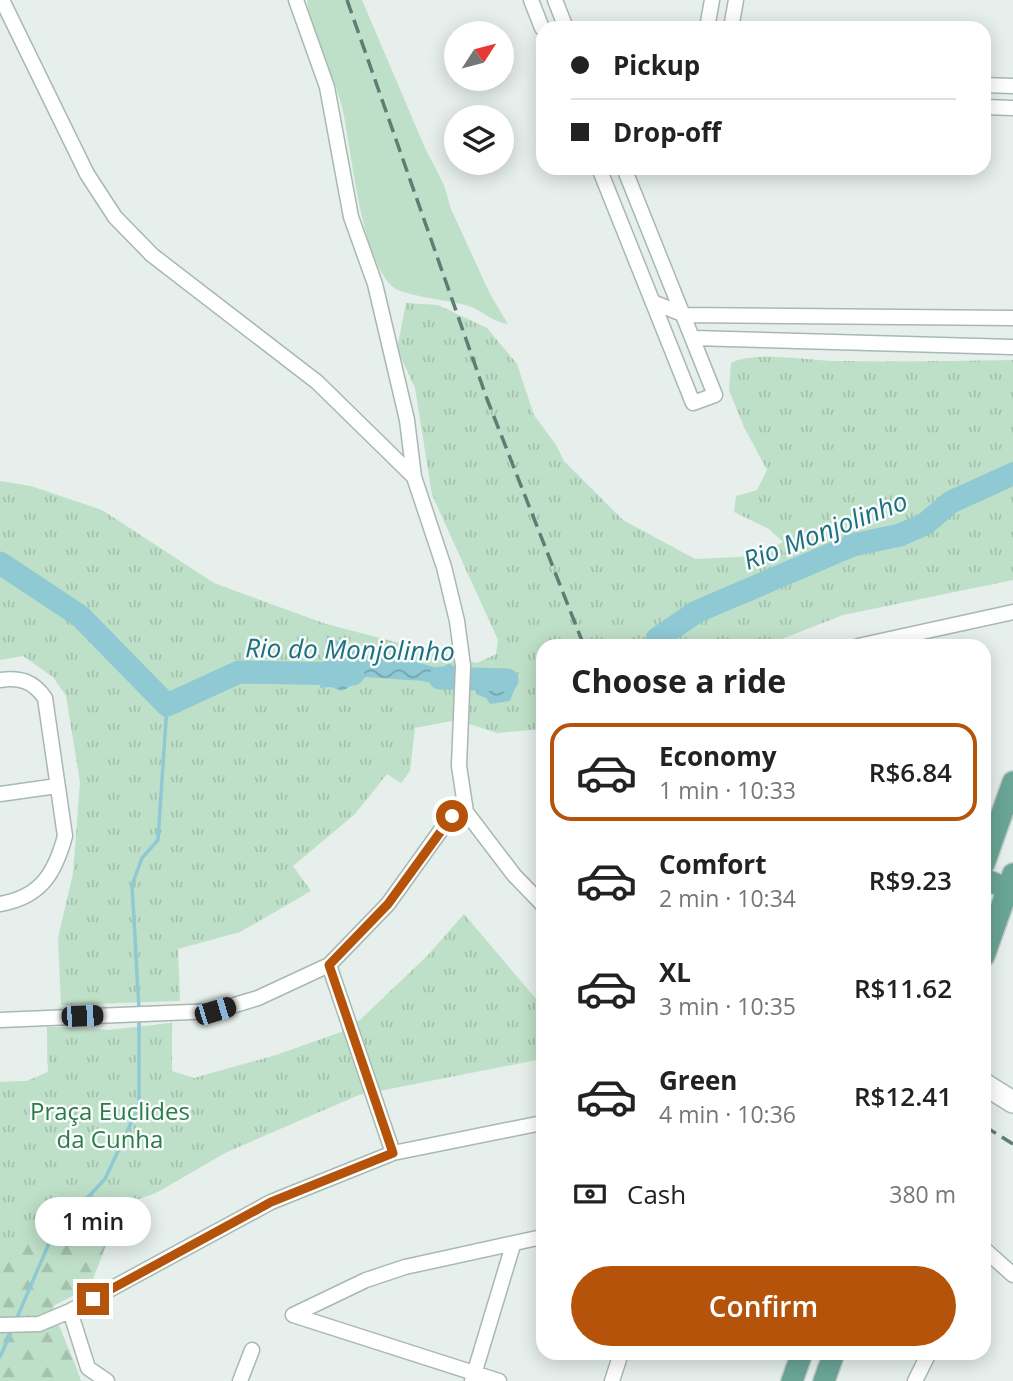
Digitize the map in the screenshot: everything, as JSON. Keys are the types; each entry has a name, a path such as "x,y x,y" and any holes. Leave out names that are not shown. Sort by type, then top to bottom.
{"main road":[{"path":"991,844 1013,782"},
{"path":"991,880 1011,882 991,925"},
{"path":"792,1381 798,1360"},
{"path":"824,1381 832,1360"}],"street":[{"path":"2,0 87,174 115,217 152,254 317,382 414,477"},
{"path":"296,0 327,87 351,217 375,284 407,420 414,477 444,567 457,621 463,666 459,766 466,812 514,875 536,898"},
{"path":"531,0 539,21"},
{"path":"555,0 563,21"},
{"path":"708,21 712,2 735,4"},
{"path":"991,85 1013,86"},
{"path":"991,107 1013,108"},
{"path":"602,175 693,403 715,395 627,175"},
{"path":"655,303 685,315 1013,318"},
{"path":"694,338 1013,347"},
{"path":"890,639 1013,612"},
{"path":"0,680 18,677 38,689 45,698 65,835 60,856 48,876 30,895 0,904"},
{"path":"0,794 57,786"},
{"path":"0,1020 215,1011 258,998 329,965 388,904 464,798"},
{"path":"329,965 393,1153"},
{"path":"991,1088 1013,1102"},
{"path":"0,1325 39,1324 70,1311 271,1202 393,1153 536,1124"},
{"path":"499,1381 473,1377 293,1315 366,1280 405,1267 536,1239"},
{"path":"473,1377 513,1245"},
{"path":"991,1255 1013,1275"},
{"path":"70,1311 88,1368 107,1381"},
{"path":"240,1381 252,1350"},
{"path":"612,1381 619,1360"},
{"path":"915,1381 926,1360"}],"green space":[{"path":"307,0 362,0 425,148 444,185 451,209 490,294 508,324 496,321 465,305 399,290 393,287 382,273 365,229 342,107"},
{"path":"406,303 438,305 487,328 517,364 534,415 564,461 623,520 695,559 757,556 783,542 769,529 734,512 736,496 757,490 767,470 744,427 729,390 731,363 753,357 839,361 1013,360 1013,580 843,615 782,639 536,639 536,730 497,733 457,720 415,728 410,771 401,783 387,774 355,814 293,866 311,891 240,932 178,949 180,1001 61,1005 58,938 73,873 80,782 66,696 53,677 23,656 0,660 0,481 31,486 102,510 214,583 326,624 477,663 496,654 498,640 432,495 415,388 397,349"},
{"name":"Praça Euclides da Cunha","path":"464,914 536,999 536,1060 359,1095 227,1152 156,1193 0,1248 0,1082 27,1081 48,1072 47,1027 110,1030 172,1023 172,1071 194,1078 276,1055 341,1032 361,1019 428,955"},
{"path":"172,1023 145,1193 118,1214 90,1287 53,1306 81,1381 0,1381 0,1082 27,1081 48,1072 47,1027 110,1030"}],"water":[{"path":"327,635 364,656 413,661 441,669 449,663 460,671 460,684 446,687 423,681 366,677 342,691 331,687 320,688"},
{"path":"510,675 516,685 510,701 490,704 486,698 476,694 476,683"}],"waterway":[{"name":"Rio Monjolinho","path":"657,639 696,612 853,545 900,535 925,524 951,502 1013,474"},
{"name":"Rio do Monjolinho","path":"0,563 80,616 167,705 239,672 353,674"},
{"name":"Rio do Monjolinho","path":"440,678 507,680"},
{"path":"139,1009 132,885 142,858 158,840 167,705"},
{"path":"16,1320 53,1234 105,1179 139,1106 139,1017"},
{"path":"0,1357 12,1330"}],"railway":[{"path":"347,0 487,399 581,639"},
{"path":"991,1130 1013,1144"}],"route":[{"path":"93,1299 271,1202 393,1153 329,965 388,904 452,816"}]}
